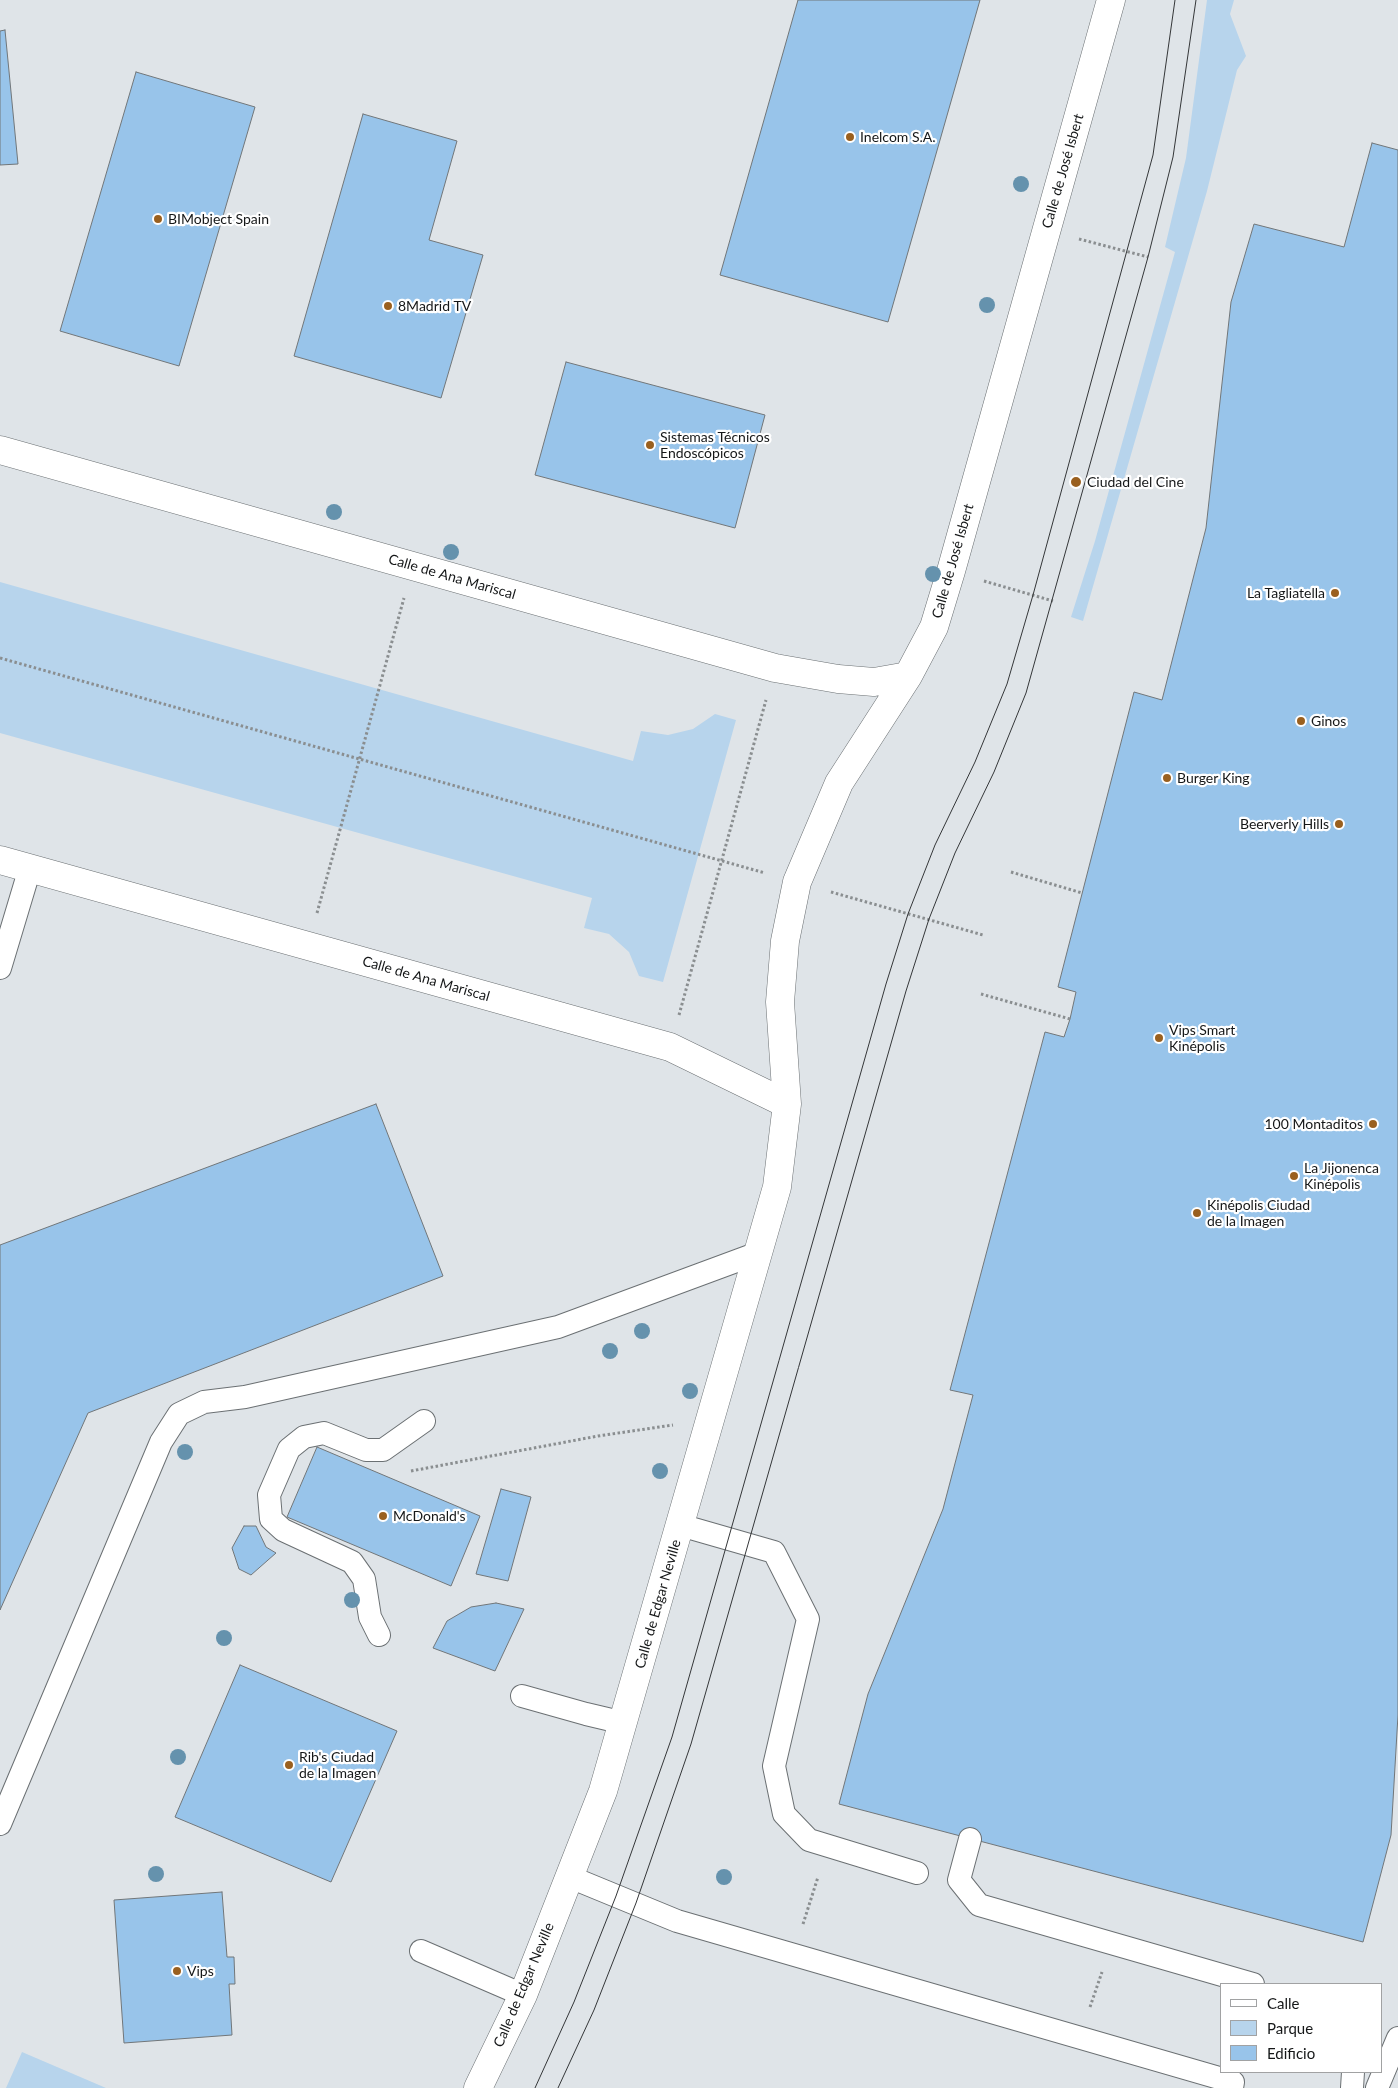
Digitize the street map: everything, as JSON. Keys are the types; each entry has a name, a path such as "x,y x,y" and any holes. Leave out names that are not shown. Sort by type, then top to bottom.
{"street":[{"name":"Calle de José Isbert","path":"787,1104 780,1002 785,941 797,882 839,783 908,676 934,627 1111,0"},
{"name":"Calle de Ana Mariscal","path":"0,450 775,668 874,682 908,676"},
{"name":"Calle de Ana Mariscal","path":"0,860 670,1047 787,1104"},
{"name":"Calle de Edgar Neville","path":"478,2088 523,1994 603,1791 777,1187 787,1104"}],"lane":[{"path":"0,968 30,868"},
{"path":"0,1824 161,1442 179,1414 204,1402 246,1397 558,1327 758,1253"},
{"path":"379,1635 370,1617 364,1578 352,1562 282,1530 271,1519 269,1495 289,1449 304,1437 324,1433 366,1450 383,1450 424,1420"},
{"path":"680,1525 774,1552 808,1619 774,1766 784,1814 809,1840 917,1873"},
{"path":"522,1696 624,1723"},
{"path":"970,1839 959,1880 979,1905 1250,1983"},
{"path":"570,1877 677,1922 1233,2082 1232,2088"},
{"path":"421,1951 523,1994"},
{"path":"1377,2088 1398,2038"},
{"path":"1352,2088 1353,2073"}],"path":[{"path":"1046,230 1148,257"},
{"path":"307,946 413,566"},
{"path":"951,571 1053,601"},
{"path":"0,658 983,935"},
{"path":"670,1047 775,668"},
{"path":"1011,872 1082,893"},
{"path":"980,994 1070,1019"},
{"path":"410,1471 598,1436 711,1419"},
{"path":"793,1955 828,1846"},
{"path":"1080,2038 1111,1943"}],"green space":[{"path":"1207,0 1234,0 1230,14 1246,56 1237,70 1207,191 1083,621 1071,617 1095,541 1175,252 1165,247 1186,158"},
{"path":"0,582 633,761 641,731 668,735 693,729 715,714 736,720 663,982 639,976 629,952 609,934 584,928 592,898 0,733"},
{"path":"22,2052 106,2088 6,2088"}],"building":[{"name":"Inelcom S.A.","path":"798,0 980,0 888,322 720,275"},
{"path":"5,30 18,164 0,165 0,31"},
{"name":"BIMobject Spain","path":"136,72 255,107 179,366 60,331"},
{"name":"8Madrid TV","path":"363,114 457,141 429,240 483,255 441,398 294,356"},
{"name":"Kinépolis Ciudad de la Imagen","path":"1372,143 1398,150 1398,1715 1391,1835 1363,1942 839,1804 868,1694 943,1509 973,1395 950,1390 1045,1032 1064,1037 1070,1019 1076,992 1058,987 1134,692 1162,700 1206,528 1231,302 1254,224 1344,247"},
{"name":"Sistemas Técnicos Endoscópicos","path":"566,362 765,415 735,528 535,475"},
{"path":"376,1104 443,1276 88,1413 0,1610 0,1245"},
{"name":"McDonald's","path":"317,1447 480,1516 451,1586 287,1517"},
{"path":"501,1489 531,1497 508,1581 476,1574"},
{"path":"244,1526 256,1526 266,1547 276,1553 251,1575 239,1569 232,1548"},
{"path":"496,1603 524,1609 495,1671 433,1648 447,1621 471,1607"},
{"name":"Rib's Ciudad de la Imagen","path":"240,1665 397,1731 331,1882 175,1817"},
{"name":"Vips","path":"222,1892 227,1957 234,1957 235,1984 229,1984 232,2035 124,2043 114,1900"}],"tram line":[{"path":"535,2088 574,2002 616,1896 672,1737 886,984 908,914 935,845 975,762 1007,684 1153,155 1175,0"},
{"path":"558,2088 594,2010 636,1903 691,1744 906,991 929,919 955,853 994,772 1026,693 1148,257 1173,157 1196,0"}],"place":[{"name":"Inelcom S.A.","path":"850,137"},
{"name":"BIMobject Spain","path":"158,219"},
{"name":"8Madrid TV","path":"388,306"},
{"name":"Sistemas Técnicos Endoscópicos","path":"650,445"},
{"name":"Ciudad del Cine","path":"1076,482"},
{"name":"La Tagliatella","path":"1335,593"},
{"name":"Ginos","path":"1301,721"},
{"name":"Burger King","path":"1167,778"},
{"name":"Beerverly Hills","path":"1339,824"},
{"name":"Vips Smart Kinépolis","path":"1159,1038"},
{"name":"100 Montaditos","path":"1373,1124"},
{"name":"La Jijonenca Kinépolis","path":"1294,1176"},
{"name":"Kinépolis Ciudad de la Imagen","path":"1197,1213"},
{"name":"McDonald's","path":"383,1516"},
{"name":"Rib's Ciudad de la Imagen","path":"289,1765"},
{"name":"Vips","path":"177,1971"}]}
